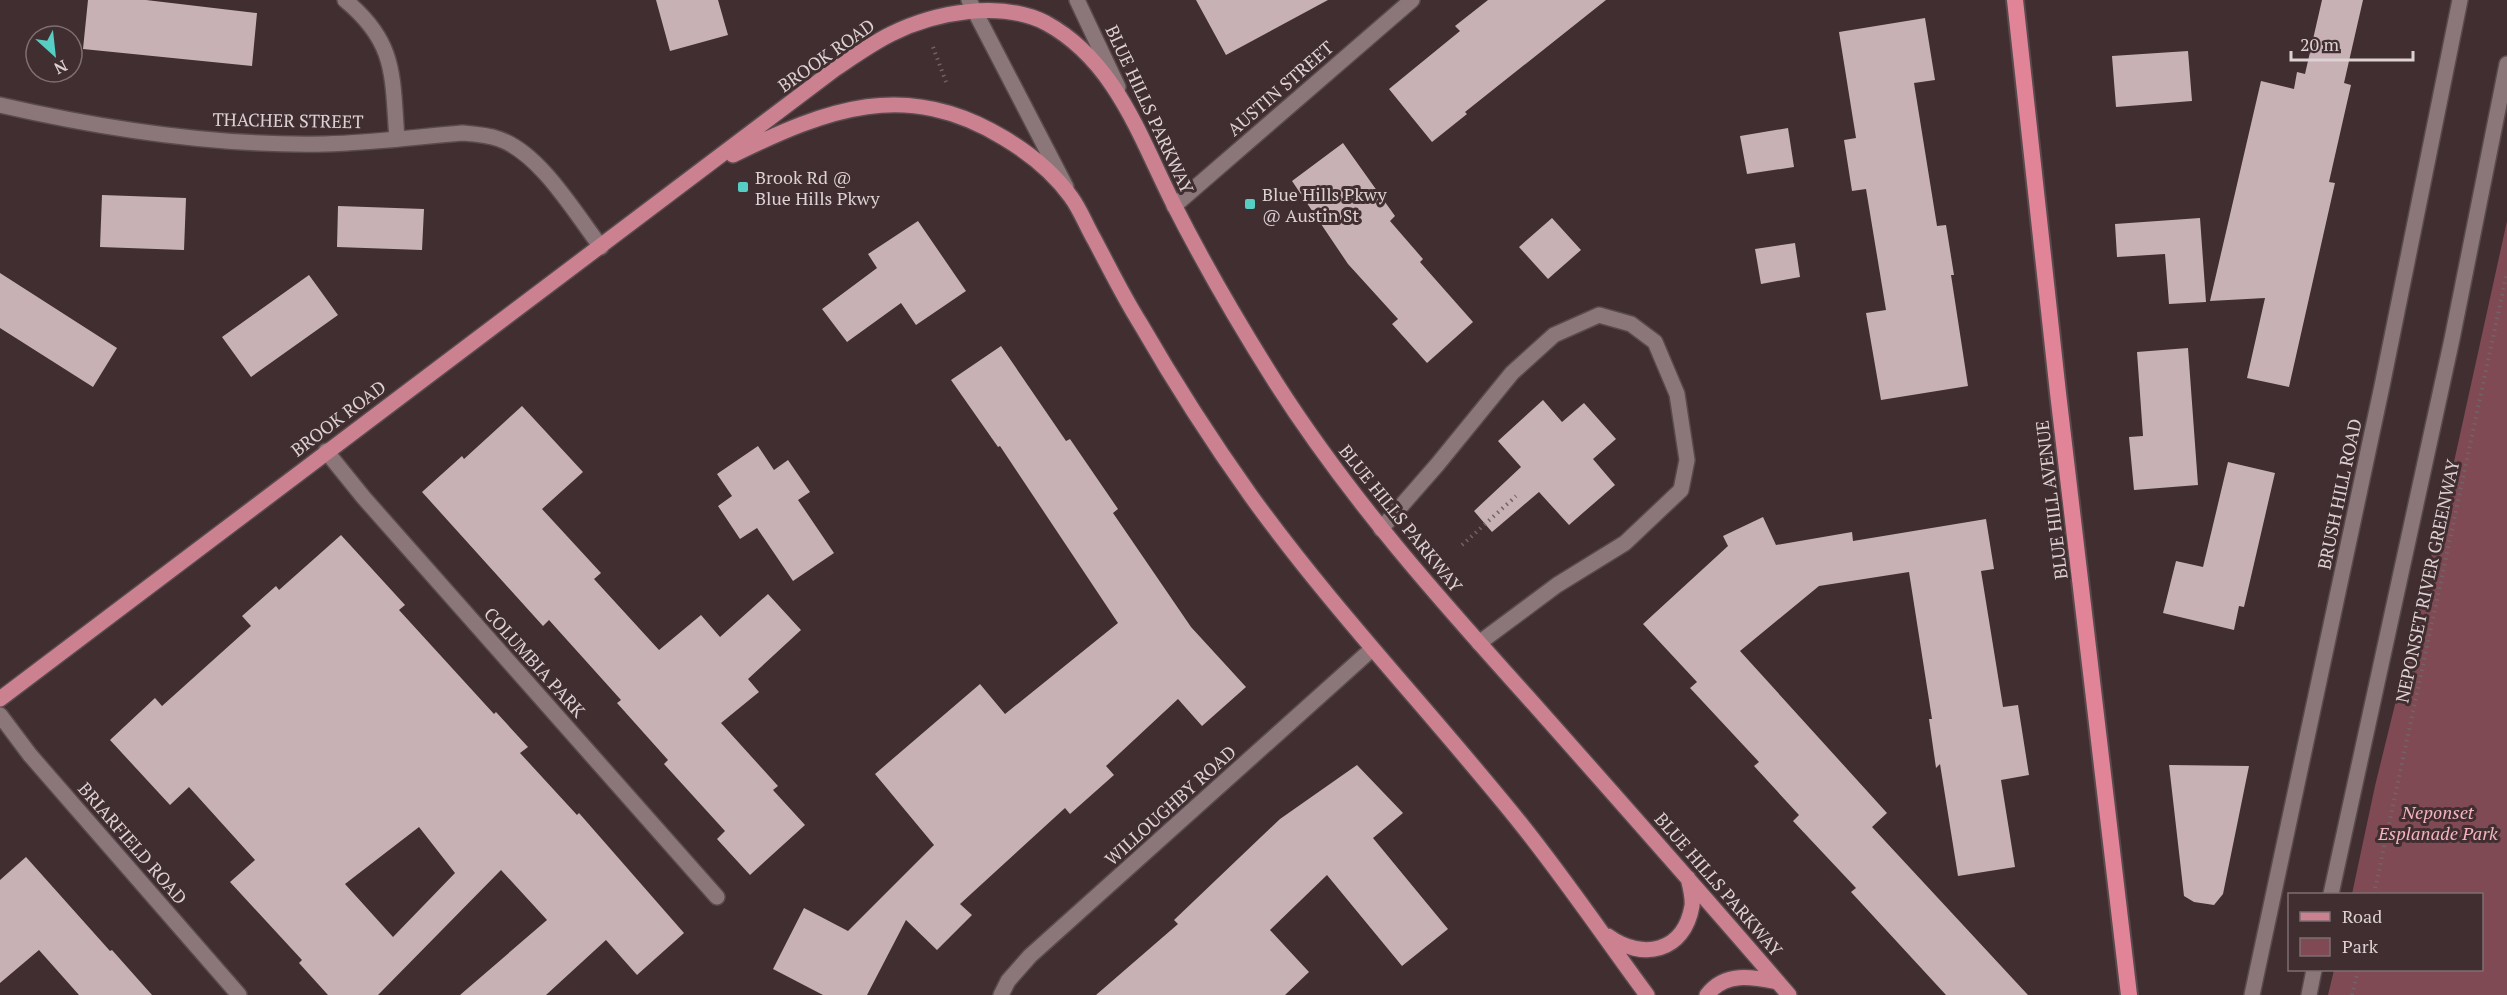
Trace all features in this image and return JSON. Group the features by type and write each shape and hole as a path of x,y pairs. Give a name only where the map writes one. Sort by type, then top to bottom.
{"highway":[{"name":"BLUE HILL AVENUE","path":"2015,0 2129,995"}],"main road":[{"name":"BROOK ROAD","path":"0,699 835,69 892,33 972,5 1024,13 1045,21 1084,51 1115,87 1129,111"},
{"name":"BROOK ROAD","path":"700,171 821,117 872,104 898,104 952,114 980,124 1030,156 1071,198"},
{"name":"BLUE HILLS PARKWAY","path":"1129,111 1174,206 1238,320 1316,444 1381,529 1789,995"},
{"path":"1071,198 1135,315 1207,431 1294,554 1521,824 1647,995"},
{"path":"1601,931 1622,946 1636,951 1652,951 1665,947 1684,928 1692,904 1688,878"},
{"path":"1707,995 1728,979 1751,976 1778,982"}],"street":[{"path":"345,0 370,22 388,54 397,139"},
{"name":"BLUE HILLS PARKWAY","path":"1077,0 1129,111"},
{"name":"AUSTIN STREET","path":"1174,206 1412,0"},
{"name":"BRUSH HILL ROAD","path":"2253,995 2382,386 2460,0"},
{"path":"972,5 1071,198"},
{"path":"2331,893 2452,339 2507,64"},
{"name":"THACHER STREET","path":"0,105 115,126 240,141 323,144 462,133 500,139 517,149 545,175 601,247"},
{"path":"1381,529 1512,373 1554,335 1599,315 1630,324 1654,342 1677,394 1687,460 1681,490 1625,543 1557,585 1479,643"},
{"name":"COLUMBIA PARK","path":"326,451 364,498 717,897"},
{"name":"WILLOUGHBY ROAD","path":"1000,995 1008,981 1030,956 1372,649"},
{"name":"BRIARFIELD ROAD","path":"0,715 30,755 238,995"},
{"path":"2309,995 2314,971"}],"path":[{"path":"932,46 949,89"},
{"name":"NEPONSET RIVER GREENWAY","path":"2374,893 2507,272"},
{"path":"1462,544 1516,496"},
{"path":"2352,995 2358,971"}],"green space":[{"name":"Neponset Esplanade Park","path":"2507,221 2507,995 2328,995 2334,971 2483,971 2483,893 2352,893 2375,786 2450,480"}],"building":[{"path":"88,0 146,0 257,13 252,66 84,49"},
{"path":"656,0 718,0 728,35 670,51"},
{"path":"1196,0 1328,0 1226,55"},
{"path":"1488,0 1606,0 1465,112 1467,114 1432,142 1389,89 1460,31 1455,26"},
{"path":"2322,0 2363,0 2344,83 2351,85 2329,182 2335,183 2289,387 2247,378 2265,298 2210,301 2261,81 2294,89 2297,72 2305,74"},
{"path":"1925,18 1935,80 1914,83 1937,226 1946,225 1954,275 1951,275 1968,386 1881,400 1866,313 1886,310 1866,189 1852,191 1844,140 1856,138 1839,32"},
{"path":"2188,51 2192,101 2116,107 2112,56"},
{"path":"1788,128 1794,167 1747,174 1740,136"},
{"path":"1343,143 1395,216 1390,221 1423,259 1420,262 1473,322 1427,363 1392,324 1398,319 1348,264 1292,181"},
{"path":"102,195 186,198 184,250 100,247"},
{"path":"338,206 424,209 422,250 337,247"},
{"path":"1552,218 1581,250 1548,279 1519,247"},
{"path":"2200,218 2206,302 2169,304 2165,254 2117,257 2115,224"},
{"path":"918,221 966,291 916,325 901,303 847,342 822,309 877,268 868,254"},
{"path":"1795,243 1800,277 1761,284 1755,249"},
{"path":"0,273 117,348 93,387 0,328"},
{"path":"309,275 338,315 251,377 222,337"},
{"path":"1001,346 1066,441 1070,439 1118,509 1113,513 1191,627 1246,687 1202,726 1178,699 1106,766 1114,775 1070,814 1065,808 960,904 972,915 937,950 906,920 867,995 823,995 773,969 804,908 848,931 934,845 875,774 980,684 1005,714 1118,623 1000,446 998,447 951,380"},
{"path":"2188,348 2198,485 2134,490 2129,437 2143,436 2137,352"},
{"path":"1543,400 1562,422 1584,403 1616,439 1593,459 1615,485 1569,525 1539,492 1492,532 1474,511 1521,467 1498,441"},
{"path":"522,406 583,472 542,509 601,573 594,579 659,650 701,615 720,637 768,594 801,630 748,679 759,692 721,723 778,786 773,790 805,825 750,875 717,839 725,831 664,764 668,760 617,703 621,700 549,620 543,626 422,492 462,456 464,459"},
{"path":"758,446 774,470 788,460 810,492 798,500 834,553 793,581 757,528 740,539 718,506 732,496 717,474"},
{"path":"2228,462 2275,473 2244,607 2239,606 2234,630 2163,613 2176,561 2203,567"},
{"path":"1763,517 1776,545 1852,532 1853,541 1986,519 1994,569 1981,571 2003,707 2018,705 2029,775 2001,780 2015,867 1958,876 1940,764 1936,768 1929,719 1932,719 1909,572 1819,586 1740,651 1887,813 1872,827 2028,995 1946,995 1851,892 1856,888 1793,821 1799,815 1754,766 1759,762 1690,688 1697,682 1643,624 1728,546 1723,536"},
{"path":"341,535 405,605 399,610 494,714 496,712 528,747 520,753 577,815 579,813 684,933 637,975 606,940 546,995 460,995 547,920 501,870 378,995 328,995 299,963 302,960 230,882 255,860 189,787 170,805 110,740 155,698 162,706 251,626 242,616 276,586 279,590","holes":["419,827 455,873 393,937 345,884"]},
{"path":"1357,765 1403,813 1373,838 1448,929 1402,966 1327,875 1270,930 1309,972 1285,995 1096,995 1178,924 1174,920 1280,819"},
{"path":"2169,765 2249,766 2223,894 2214,905 2194,902 2184,896"},
{"path":"26,857 152,995 79,995 39,950 0,983 0,880"}],"place":[{"name":"Brook Rd @ Blue Hills Pkwy","path":"743,187"},
{"name":"Blue Hills Pkwy @ Austin St","path":"1250,204"}]}
